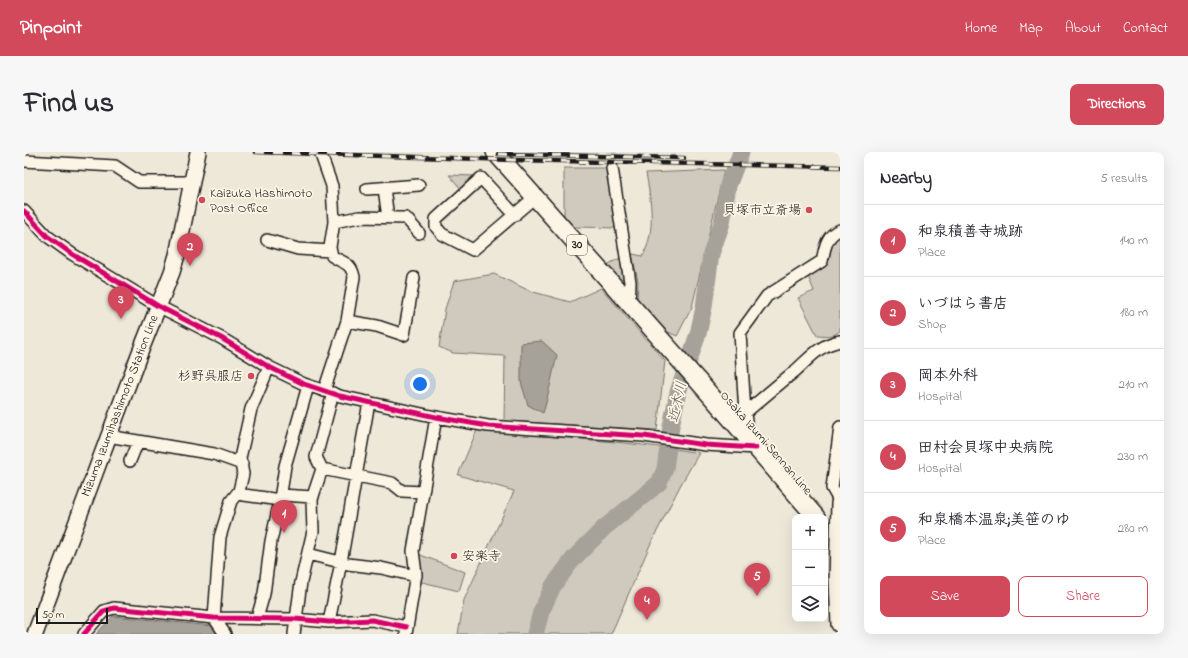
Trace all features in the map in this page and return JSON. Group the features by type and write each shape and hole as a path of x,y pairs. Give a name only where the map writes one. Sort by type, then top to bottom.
{"main road":[{"name":"Mizuma Izumihashimoto Station Line","path":"35,634 108,436 172,272 177,255 198,152"},
{"name":"30","path":"495,152 629,304"},
{"name":"Osaka Izumi Sennan Line","path":"629,304 813,514"},
{"path":"840,503 840,624"},
{"path":"828,530 839,542"}],"street":[{"path":"294,634 295,619 313,531 313,497 322,469 316,458 328,392 347,321 354,277 353,270 349,265 332,256 330,247 334,222 332,186 320,152"},
{"path":"24,162 115,166 139,182 192,182"},
{"path":"612,168 630,282 629,304"},
{"path":"515,214 481,178 436,219 436,227 442,234 473,250 535,197"},
{"path":"367,189 419,185"},
{"path":"384,188 388,218"},
{"path":"24,210 47,236 72,254 158,306 221,338 269,367 308,386 436,417 488,426 644,436 723,447 752,444 745,413 740,333 767,296 822,261 827,239 836,231 840,230"},
{"path":"334,222 359,217 406,218 419,234"},
{"path":"267,240 298,249 331,251"},
{"path":"347,321 377,326 404,335 414,278"},
{"path":"745,413 803,365 818,350 830,343 840,341"},
{"path":"225,634 214,618 220,537 232,501 239,491 243,474 240,458 251,409 269,367"},
{"path":"257,618 264,594 271,541 285,466 308,386"},
{"path":"329,622 369,402"},
{"path":"84,634 104,611 114,608 214,618 295,619 329,622 372,620 406,631 416,576 413,551 436,417"},
{"path":"840,427 832,488 840,503"},
{"path":"108,436 214,454 242,464"},
{"path":"130,461 138,441"},
{"path":"322,469 392,483 402,490 423,492"},
{"path":"237,494 280,497 313,497"},
{"path":"308,554 341,562 381,568 416,576"}],"shaded area":[{"path":"564,168 609,168 618,228 574,227 564,217"},
{"path":"724,170 692,307 677,336 668,332 637,302 638,281 632,254 643,256 650,236 651,226 651,205 646,173"},
{"path":"449,175 475,176 461,189"},
{"path":"840,234 840,331 832,336 817,335 798,298 814,291 808,276 829,259 831,241"},
{"path":"620,258 624,286 607,265"},
{"path":"494,274 530,291 570,302 601,288 665,361 657,430 504,421 505,356 453,353 439,347 445,309 454,281"},
{"path":"542,341 557,355 543,413 528,405 521,382 521,343"},
{"path":"477,430 616,442 699,453 680,486 650,545 611,634 458,634 464,600 514,491 458,475"},
{"path":"418,554 465,572 459,591 418,581"},
{"path":"113,616 212,626 218,634 96,634"}],"waterway":[{"name":"近木川","path":"535,634 541,612 553,586 573,559 604,528 659,483 665,469 671,426 678,392 698,334 704,307 711,254 722,223 728,186 741,152"}],"tunnel":[{"path":"611,152 612,168"}],"railway":[{"path":"255,152 514,160 840,167"},
{"path":"498,154 684,158"}],"cycle path":[{"path":"24,211 47,236 72,254 158,306 221,338 269,367 304,384 340,396 436,417 488,426 644,436 706,445 756,448"},
{"path":"84,634 104,611 114,608 214,618 295,619 329,622 372,620 406,627"}],"place":[{"name":"Kaizuka Hashimoto Post Office","path":"202,200"},
{"name":"貝塚市立斎場","path":"809,210"},
{"name":"いづはら書店","path":"190,266"},
{"name":"岡本外科","path":"121,319"},
{"name":"杉野呉服店","path":"251,376"},
{"name":"和泉積善寺城跡","path":"284,533"},
{"name":"安楽寺","path":"454,556"},
{"name":"和泉橋本温泉;美笹のゆ","path":"757,596"},
{"name":"田村会貝塚中央病院","path":"647,620"}]}
